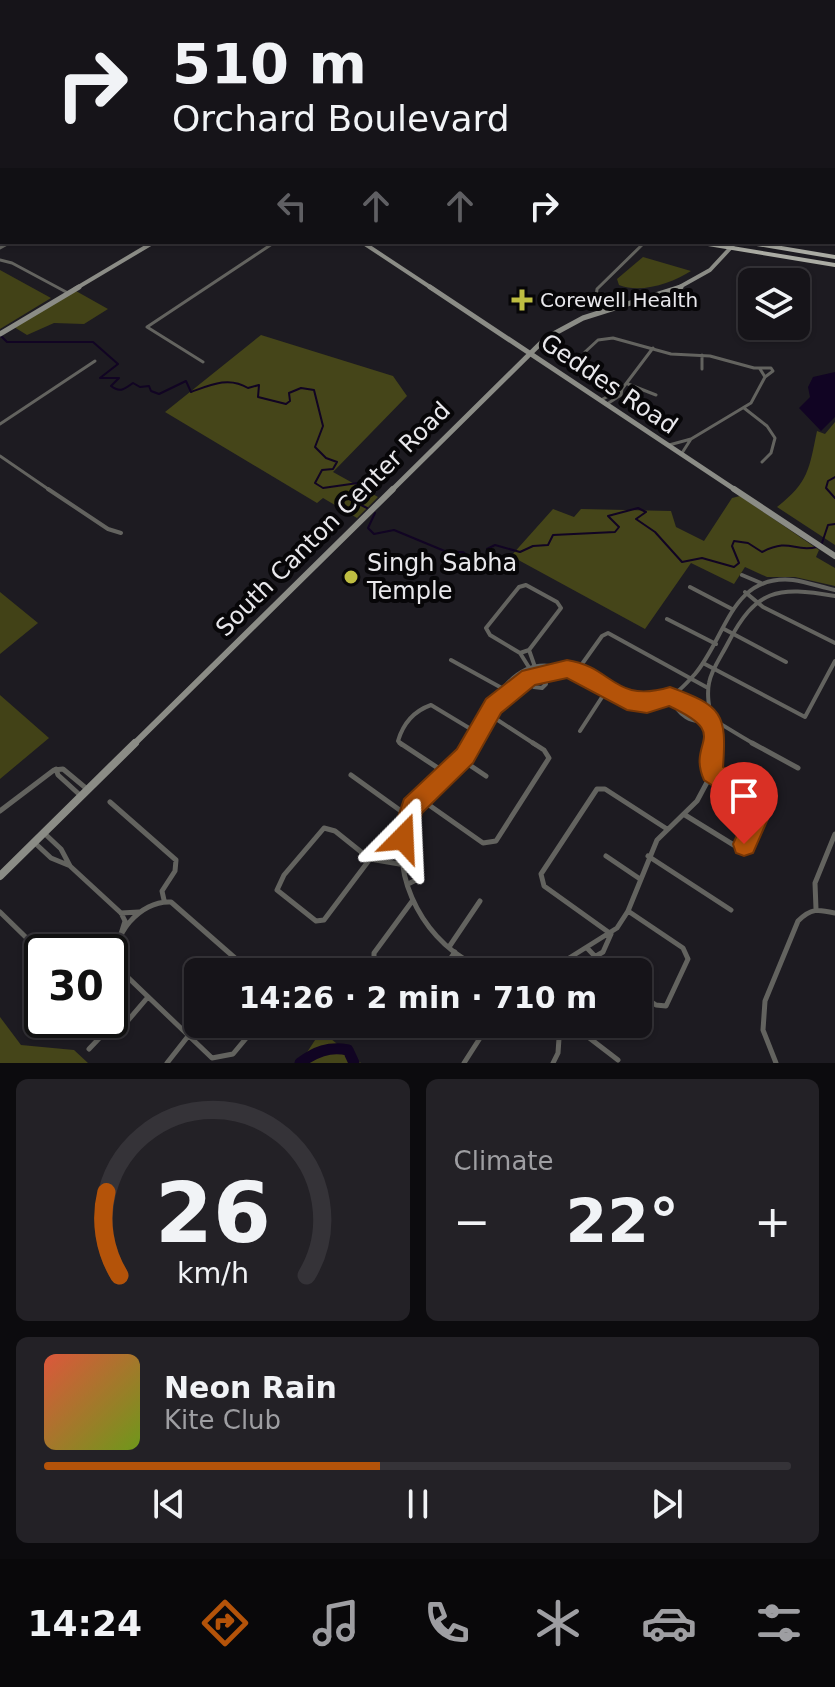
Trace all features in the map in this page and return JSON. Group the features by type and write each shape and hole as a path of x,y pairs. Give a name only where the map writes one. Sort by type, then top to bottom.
{"main road":[{"path":"0,334 151,244"},
{"name":"Geddes Road","path":"365,244 835,556"},
{"path":"708,244 835,265"},
{"name":"South Canton Center Road","path":"0,876 530,353 563,325 603,308 691,282 715,266 734,244"},
{"path":"757,244 832,256 832,261 824,263"}],"street":[{"path":"203,362 147,327 272,244"},
{"path":"603,308 596,298 597,289 643,244"},
{"path":"0,260 68,293"},
{"path":"585,352 603,338 623,339 675,355 702,355 765,372 757,398 744,408 691,439 669,445"},
{"path":"604,402 628,384 653,348"},
{"path":"702,355 702,369"},
{"path":"0,424 95,361"},
{"path":"628,384 656,395"},
{"path":"744,408 776,436 776,446 762,462"},
{"path":"682,453 691,439"},
{"path":"0,456 108,529 121,533"},
{"path":"742,575 761,583"},
{"path":"463,958 434,934 414,899 404,864 403,838 408,816 419,798 462,760 479,734 501,688 512,677 533,668 552,665 577,671 606,691 636,703 655,703 670,697 703,663 716,644 732,609 745,592 761,583 790,580 826,589 833,596"},
{"path":"520,653 529,650 561,608 557,602 522,586 486,628 490,635 520,653 546,684 542,688 534,687 529,678"},
{"path":"690,587 732,609"},
{"path":"569,958 611,934 628,911 648,856 667,829 697,801 712,773 715,746 708,688 713,669 743,614 758,602 791,591 833,596"},
{"path":"745,592 835,643"},
{"path":"667,619 716,644"},
{"path":"724,629 786,662"},
{"path":"577,671 602,636 608,633 708,688"},
{"path":"529,650 533,668"},
{"path":"451,660 509,692"},
{"path":"703,663 805,717 835,661"},
{"path":"494,706 529,678 567,669"},
{"path":"580,731 606,691"},
{"path":"670,697 686,719 698,724 711,720"},
{"path":"670,697 697,708 711,720 798,768"},
{"path":"447,774 402,745 398,741 400,733 421,708 431,705 479,734"},
{"path":"419,798 483,843 496,841 549,758 544,750 489,715"},
{"path":"462,760 486,776"},
{"path":"0,811 56,769 58,775 84,792"},
{"path":"685,815 737,847 743,846 747,840 763,805 712,773"},
{"path":"351,775 408,816"},
{"path":"611,934 544,886 541,874 597,789 605,789 667,829"},
{"path":"110,802 176,860 175,871 162,891 164,900"},
{"path":"370,859 324,920 316,921 309,917 277,890 284,875 324,828 335,831 370,859 417,867 421,873 415,882 408,884"},
{"path":"44,833 61,849 70,866 121,913 125,924 120,934"},
{"path":"816,909 815,883 835,834"},
{"path":"34,842 51,858 70,866"},
{"path":"606,856 640,879"},
{"path":"648,856 731,910"},
{"path":"374,958 374,953 414,899"},
{"path":"122,934 153,902 164,900 171,902 235,958"},
{"path":"448,958 480,901"},
{"path":"121,913 133,915 145,909"},
{"path":"776,1063 763,1030 765,1001 798,921 807,912 816,909 835,913"},
{"path":"628,911 683,948 688,959 666,1006 652,1002"},
{"path":"0,912 24,935"},
{"path":"596,958 608,947 611,934"},
{"path":"588,949 594,958"},
{"path":"128,978 184,1030"},
{"path":"89,1049 108,1029 125,1024 148,997"},
{"path":"167,1063 187,1038"},
{"path":"192,1038 212,1058 221,1061 236,1054 248,1038"},
{"path":"464,1063 480,1038"},
{"path":"553,1063 558,1053 559,1038"},
{"path":"589,1038 618,1060"}],"shaded area":[{"path":"643,257 691,271 656,286 637,288 619,285 617,279"},
{"path":"0,270 51,298 0,329"},
{"path":"76,291 108,309 84,324 54,323 27,335 14,327"},
{"path":"261,335 393,376 407,396 333,472 378,497 357,518 323,498 317,503 165,412"},
{"path":"835,372 835,417 821,431 799,408 810,397 808,387 813,377"},
{"path":"835,422 835,545 777,507 802,482 817,431 825,434"},
{"path":"740,496 819,550 816,557 835,568 835,586 795,577 767,577 745,567 734,584 691,563 645,629 511,556 553,509 574,517 581,509 671,511 676,527 704,541 732,498"},
{"path":"0,592 38,623 0,654"},
{"path":"0,695 49,738 0,779"},
{"path":"0,1017 21,1045 74,1050 88,1063 0,1063"},
{"path":"316,1038 330,1038 361,1063 300,1063"}],"waterway":[{"path":"1,336 7,342 93,342 118,364 100,378 119,378 111,386 120,390 133,383 140,387 149,386 151,391 159,394 186,381 191,392 220,383 241,384 248,388 259,385 258,397 286,404 290,401 289,393 301,388 314,390 323,426 315,447 326,458 337,462 333,469 322,470 315,483 323,488 358,483 359,487 347,498 367,508"},
{"path":"835,477 828,481 826,488 835,498"},
{"path":"375,513 368,528 374,534 394,530 447,552 463,552 476,562 488,558 487,549 495,545 520,552 533,546 548,545 553,535 615,532 619,527 608,516 638,508 646,512 636,519 655,532 682,562 702,558 734,567 739,563 732,546 734,541 748,543 762,552 786,545 817,547"},
{"path":"822,543 828,525 835,524"},
{"path":"300,1063 328,1049 348,1050 354,1063"}],"place":[{"name":"Corewell Health","path":"522,300"},
{"name":"Singh Sabha Temple","path":"351,577"}],"route":[{"path":"403,838 412,807 465,756 494,706 529,678 567,669 589,677 612,695 627,701 660,702 670,697 704,712 711,720 715,733 712,773 763,805 744,844"}]}
